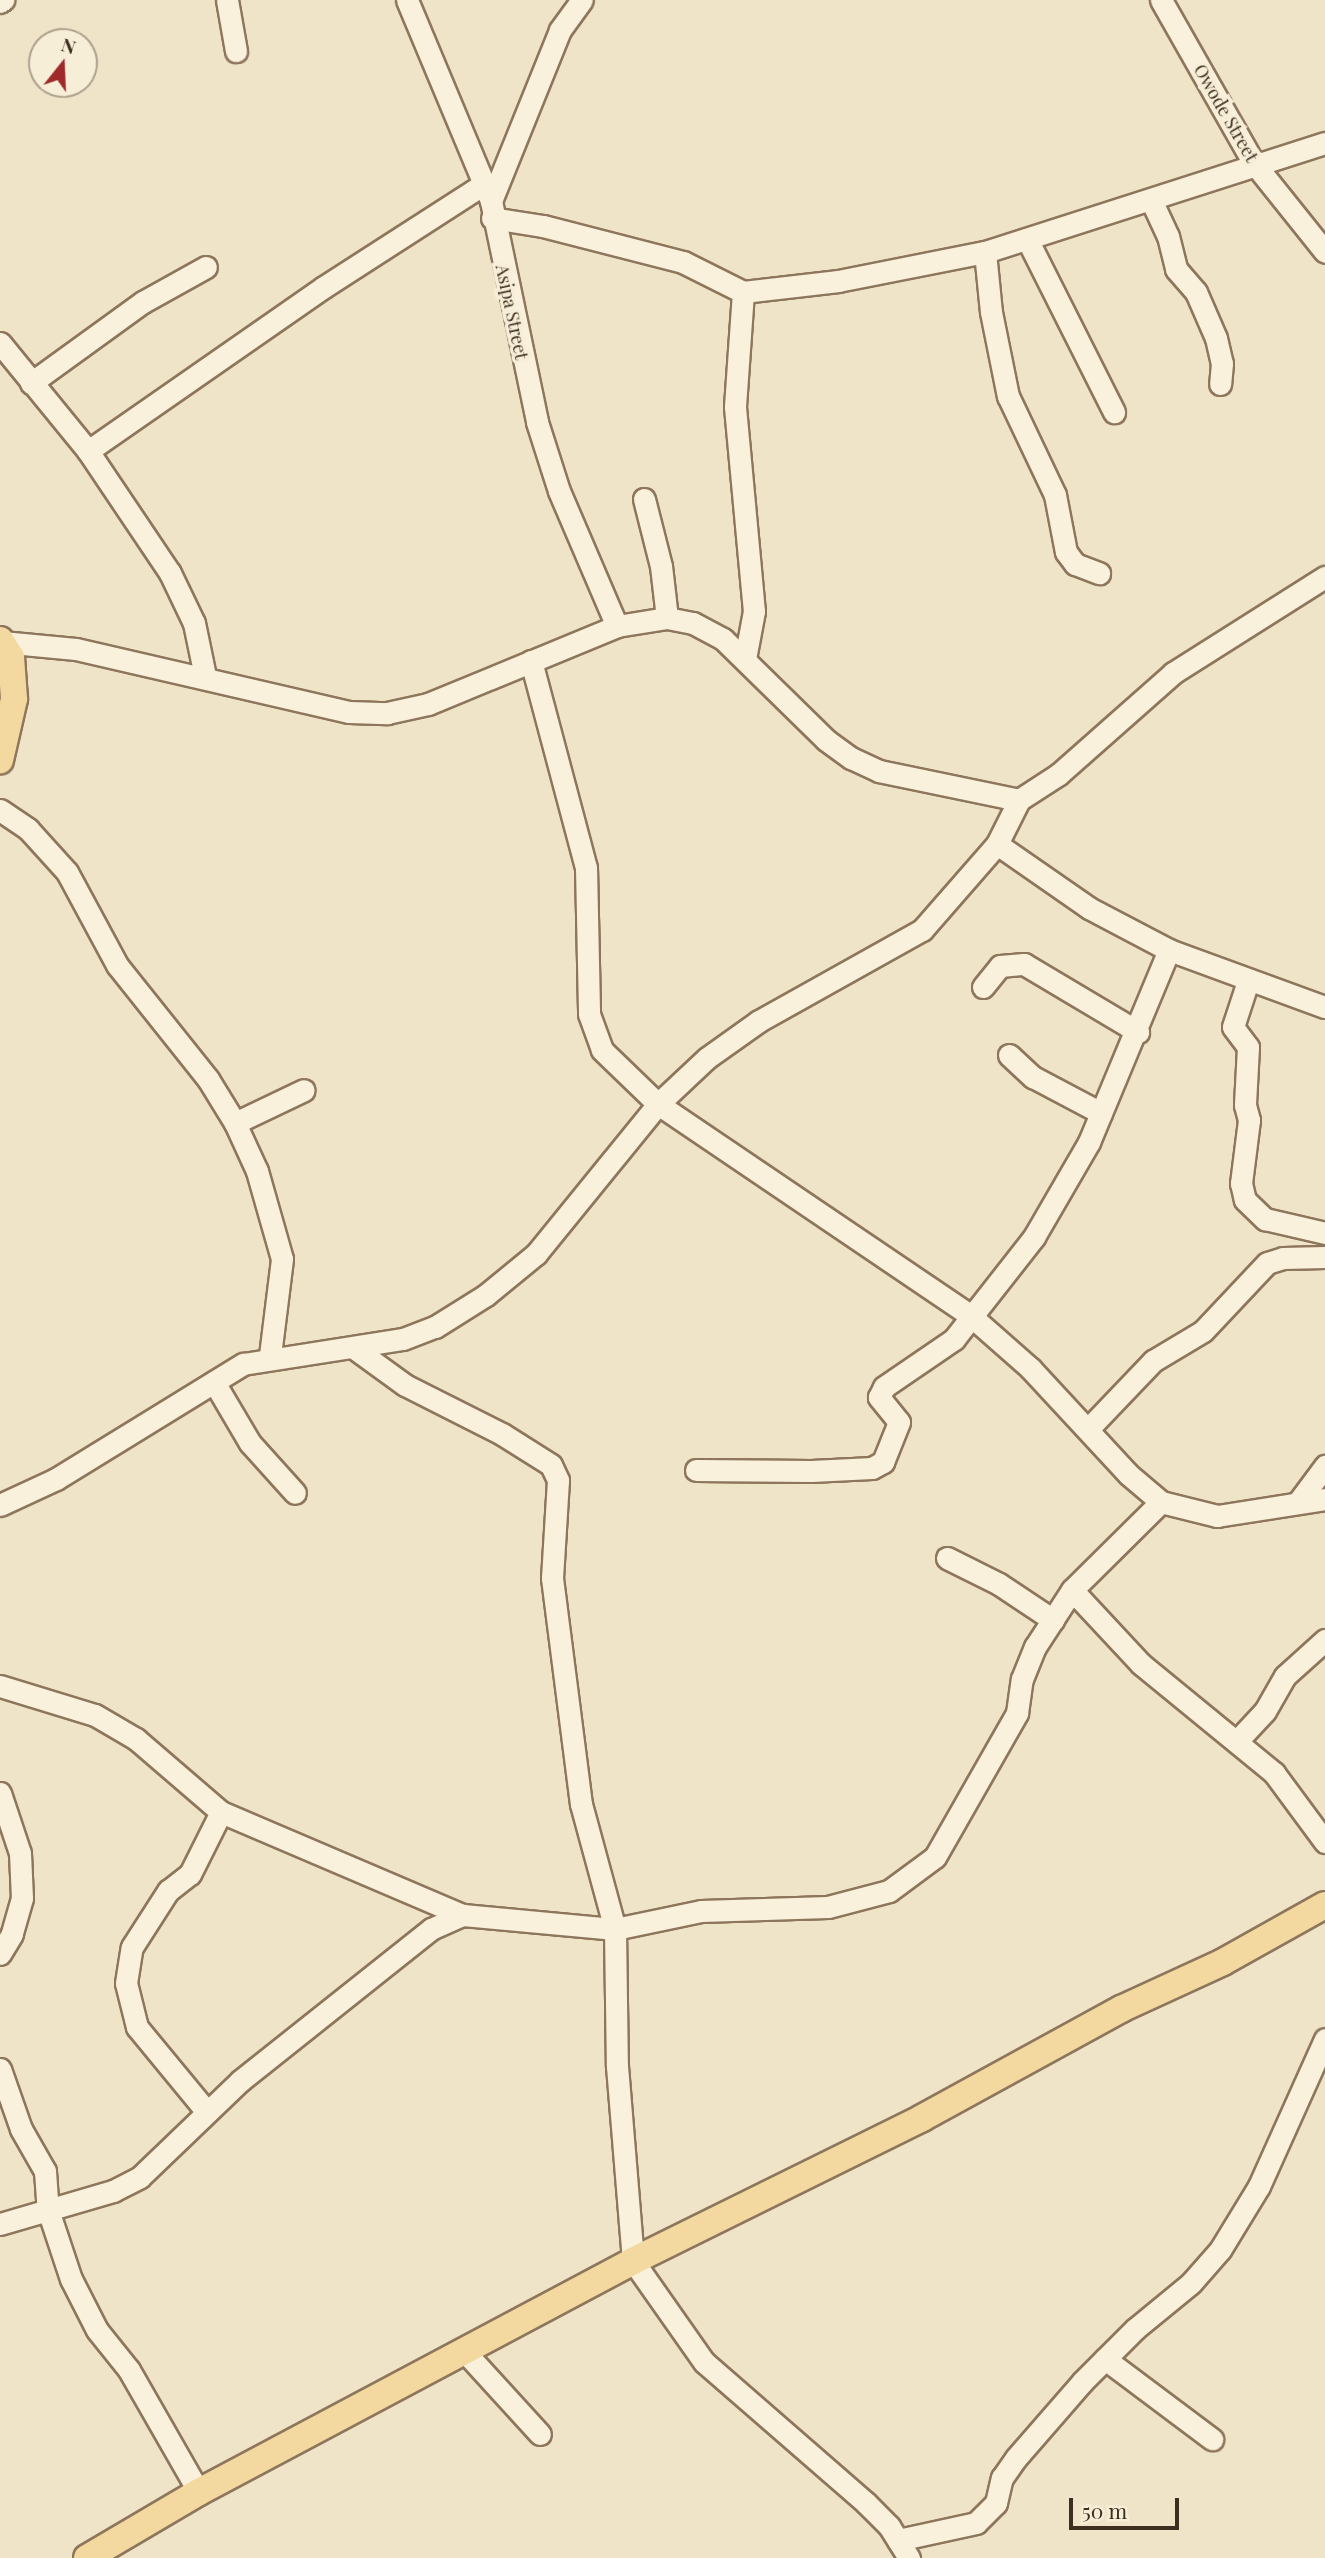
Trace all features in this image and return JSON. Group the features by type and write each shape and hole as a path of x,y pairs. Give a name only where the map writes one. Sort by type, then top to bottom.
{"main road":[{"path":"0,760 14,699 11,657 1,641"},
{"path":"87,2558 199,2492 633,2261 922,2118 1121,2009 1223,1962 1325,1905"}],"street":[{"path":"227,0 236,51"},
{"name":"Asipa Street","path":"407,0 488,202 537,422 559,491 617,626"},
{"path":"88,451 190,377 488,202 560,30 582,0"},
{"name":"Owode Street","path":"1161,0 1253,162 1325,252"},
{"path":"488,202 543,226 683,262 743,292 838,281 985,252 1152,202 1253,162 1325,143"},
{"path":"1152,202 1168,236 1176,269 1196,292 1216,338 1222,363 1220,384"},
{"path":"1027,239 1114,412"},
{"path":"985,252 991,312 1008,396 1055,495 1066,552 1075,564 1099,573"},
{"path":"31,383 143,302 206,267"},
{"path":"743,292 735,407 754,611 745,659"},
{"path":"0,343 88,451 170,573 194,623 205,676"},
{"path":"644,499 661,566 667,618"},
{"path":"0,1505 56,1479 243,1363 270,1356 354,1348 403,1339 435,1327 486,1295 536,1254 657,1104 707,1058 759,1021 922,930 997,844 1019,800 1068,767 1173,673 1325,577"},
{"path":"1,641 76,649 205,676 349,712 387,713 428,704 617,626 667,618 693,623 723,639 825,740 851,758 879,771 1019,800"},
{"path":"531,661 586,867 589,1014 601,1050 657,1104 971,1316 1030,1368 1128,1474 1161,1502 1217,1516 1257,1513 1299,1501 1325,1499"},
{"path":"0,810 28,829 67,872 117,965 208,1079 235,1123 257,1171 282,1259 270,1356"},
{"path":"997,844 1089,908 1169,950 1325,1007"},
{"path":"696,1470 811,1471 878,1465 899,1422 879,1398 884,1387 954,1339 1034,1237 1101,1113 1138,1032 1169,950"},
{"path":"983,987 1000,966 1024,964 1138,1032"},
{"path":"1248,981 1233,1027 1248,1047 1245,1105 1249,1120 1241,1183 1245,1200 1265,1219 1325,1233"},
{"path":"1009,1055 1033,1077 1101,1113"},
{"path":"235,1123 304,1090"},
{"path":"1088,1428 1153,1361 1203,1331 1267,1263 1283,1258 1325,1257"},
{"path":"354,1348 405,1385 542,1457 558,1480 552,1578 581,1804 615,1929 617,2066 633,2261 704,2362 866,2503 903,2549 975,2523 996,2503 1002,2478 1016,2458 1105,2359 1191,2283 1220,2250 1259,2186 1325,2039"},
{"path":"214,1382 250,1443 295,1493"},
{"path":"1299,1501 1325,1466"},
{"path":"0,1686 95,1716 136,1739 221,1812 463,1915 615,1929 701,1911 828,1907 864,1900 908,1878 935,1857 953,1832 970,1792 1017,1713 1023,1679 1053,1620 1072,1590 1161,1502"},
{"path":"947,1558 999,1584 1053,1620"},
{"path":"1072,1590 1141,1664 1275,1773 1325,1842"},
{"path":"1237,1741 1265,1711 1285,1675 1325,1640"},
{"path":"0,1793 20,1853 22,1898 12,1934 0,1954"},
{"path":"207,2112 137,2027 126,1983 132,1947 167,1891 190,1874 221,1812"},
{"path":"0,2224 113,2191 140,2177 185,2138 207,2112 431,1929 463,1915"},
{"path":"0,2069 21,2129 45,2171 48,2210 71,2279 97,2330 129,2370 199,2492"},
{"path":"465,2352 540,2434"},
{"path":"1105,2359 1212,2439"}]}
